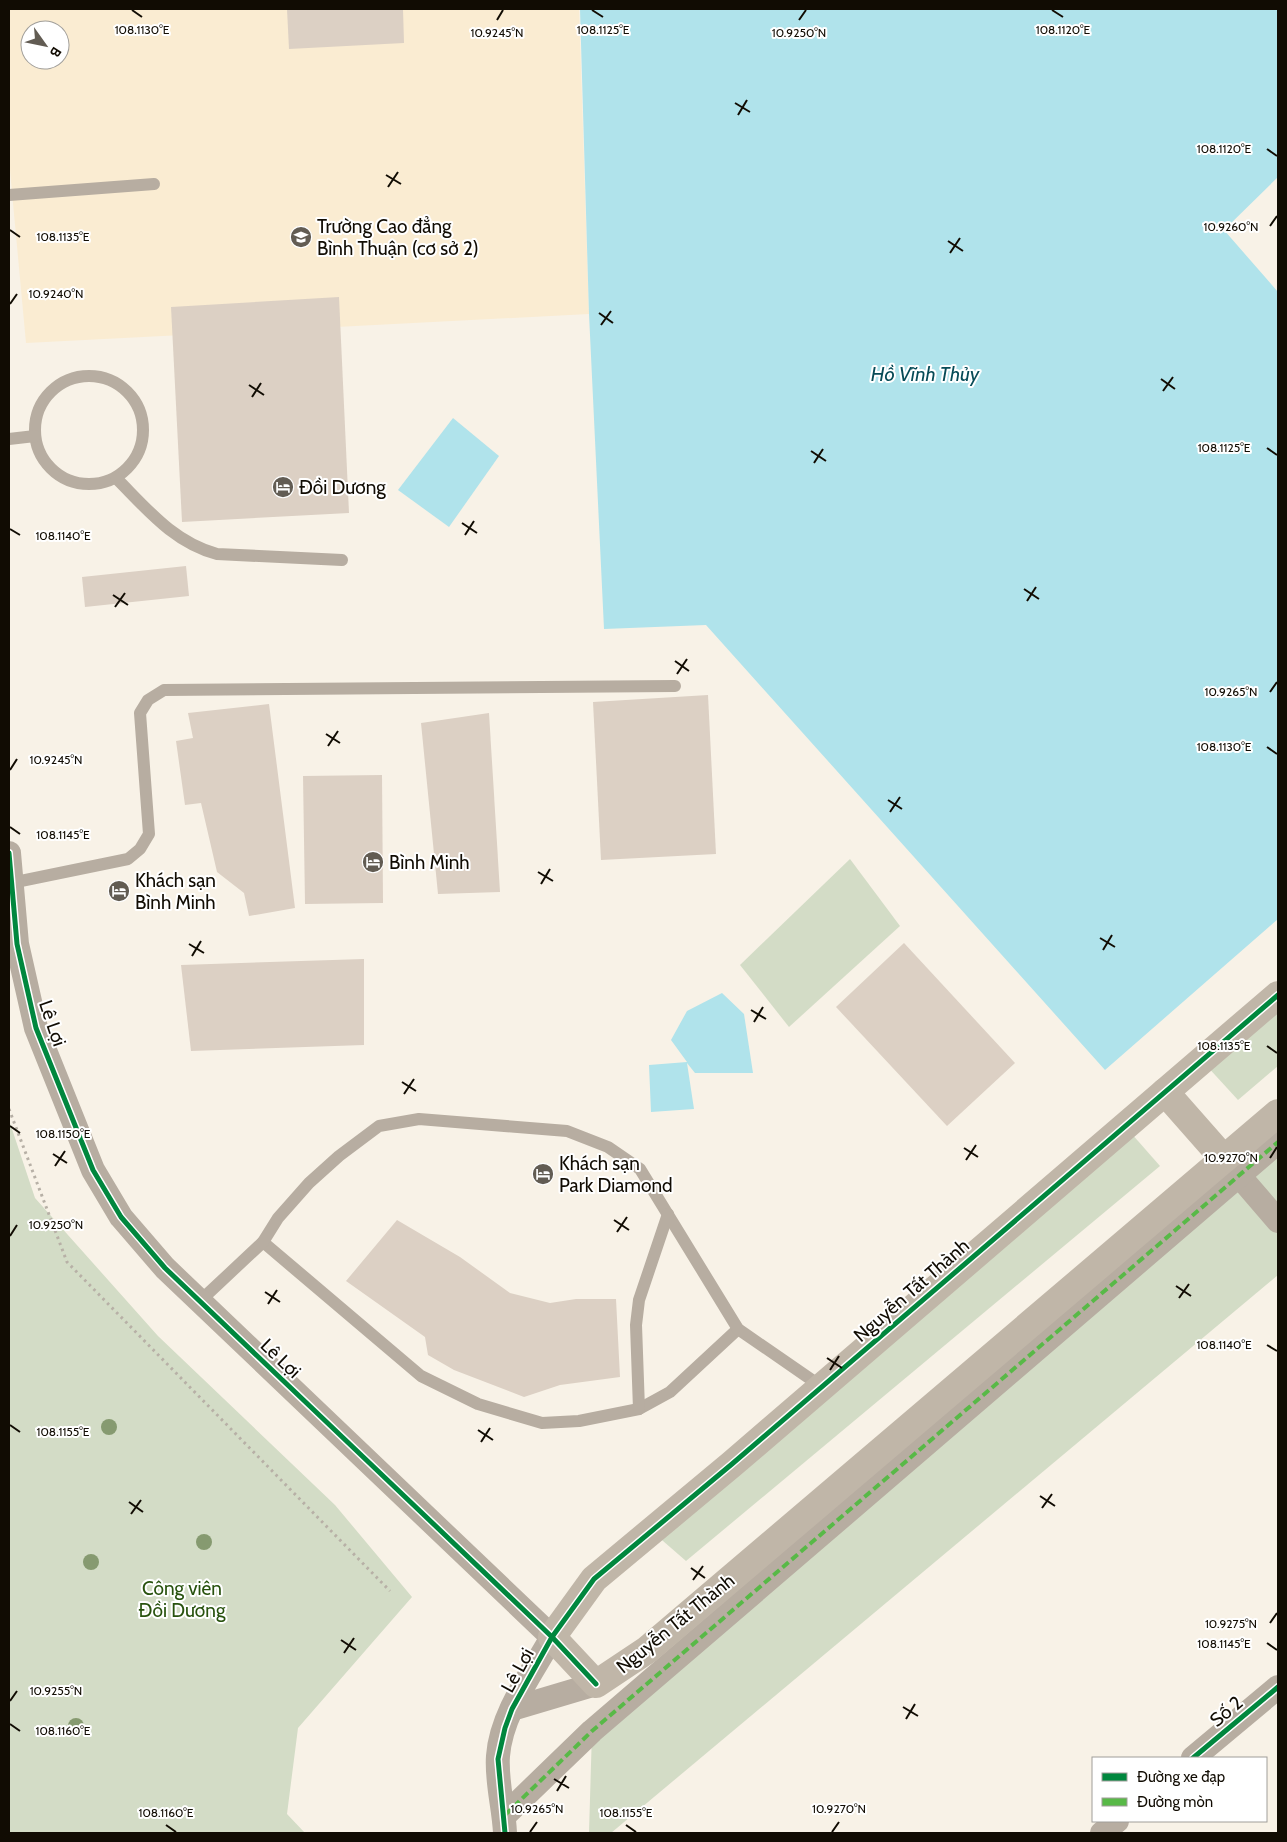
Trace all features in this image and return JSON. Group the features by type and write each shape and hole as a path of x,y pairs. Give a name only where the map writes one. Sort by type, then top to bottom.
{"street":[{"name":"Lê Lợi","path":"9,853 17,944 36,1028 93,1170 121,1217 140,1240 200,1301 552,1637 512,1709 499,1745 498,1759 505,1824"},
{"name":"Nguyễn Tất Thành","path":"552,1637 594,1579 822,1387 1278,995"},
{"path":"1165,1092 1278,1222"},
{"name":"Nguyễn Tất Thành","path":"596,1684 647,1650 1232,1168 1278,1113"},
{"path":"505,1824 592,1731 1232,1168 1278,1142"},
{"path":"552,1637 596,1684"},
{"name":"Lê Lợi","path":"512,1709 596,1684"},
{"name":"Số 2","path":"1193,1757 1278,1687"},
{"path":"1102,1833 1116,1822"}],"lane":[{"path":"9,195 154,184"},
{"path":"91,375 110,380 127,391 139,407 143,427 141,447 131,465 116,478 97,485 77,484 58,476 44,462 36,444 35,436 34,424 41,405 54,389 71,378 91,375"},
{"path":"9,439 35,436"},
{"path":"116,478 168,529 198,548 217,554 342,560"},
{"path":"11,883 128,859 140,849 149,834 140,713 148,700 164,690 675,686"},
{"path":"200,1301 263,1242 278,1218 309,1184 339,1156 379,1126 419,1119 567,1131 608,1147 640,1169 738,1329 822,1387"},
{"path":"639,1409 636,1325 639,1300 668,1214"},
{"path":"263,1242 421,1376 478,1404 542,1423 579,1421 639,1409 670,1392 738,1329"}],"path":[{"path":"9,1109 67,1262 390,1590"}],"shaded area":[{"name":"Trường Cao đẳng Bình Thuận (cơ sở 2)","path":"9,9 579,9 589,314 26,343 9,160"}],"green space":[{"path":"850,859 900,926 789,1027 740,965"},
{"path":"1278,1004 1278,1066 1238,1100 1205,1064"},
{"name":"Công viên Đồi Dương","path":"9,1120 35,1198 158,1336 335,1505 412,1597 298,1728 287,1814 305,1833 9,1833"},
{"path":"1131,1133 1160,1166 686,1561 655,1534"},
{"path":"1278,1142 1278,1275 611,1833 589,1833 592,1731"}],"water":[{"name":"Hồ Vĩnh Thủy","path":"580,9 1278,9 1278,177 1224,230 1278,292 1278,919 1105,1070 706,625 604,629 589,314"},
{"path":"453,418 499,456 449,527 398,490"},
{"path":"722,993 744,1014 753,1073 695,1073 687,1063 694,1109 651,1112 649,1065 687,1062 671,1040 687,1011"}],"building":[{"path":"287,9 403,9 404,43 289,49"},
{"path":"339,297 349,513 182,522 171,307"},
{"path":"186,566 189,596 85,607 82,577"},
{"path":"708,695 716,854 601,860 593,702"},
{"path":"269,704 295,908 249,916 244,893 217,872 201,803 185,805 176,741 193,738 188,713"},
{"path":"489,713 500,892 438,894 421,723"},
{"path":"382,775 383,903 305,904 303,776"},
{"path":"904,943 1015,1063 947,1126 836,1007"},
{"path":"364,959 364,1045 191,1051 181,965"},
{"path":"397,1220 460,1257 510,1293 550,1303 576,1299 616,1299 620,1377 560,1385 524,1397 454,1370 428,1355 425,1337 346,1281"}],"marked path":[{"path":"505,1815 592,1731 1278,1142"}],"cycle path":[{"path":"9,853 17,944 36,1028 93,1170 121,1217 165,1268 552,1637 596,1684"},
{"path":"505,1833 498,1759 505,1728 512,1709 552,1637 594,1579 732,1464 1278,995"},
{"path":"1194,1757 1278,1687"}],"place":[{"name":"Trường Cao đẳng Bình Thuận (cơ sở 2)","path":"301,237"},
{"name":"Đồi Dương","path":"283,487"},
{"name":"Bình Minh","path":"373,862"},
{"name":"Khách sạn Bình Minh","path":"119,891"},
{"name":"Khách sạn Park Diamond","path":"543,1174"}]}
